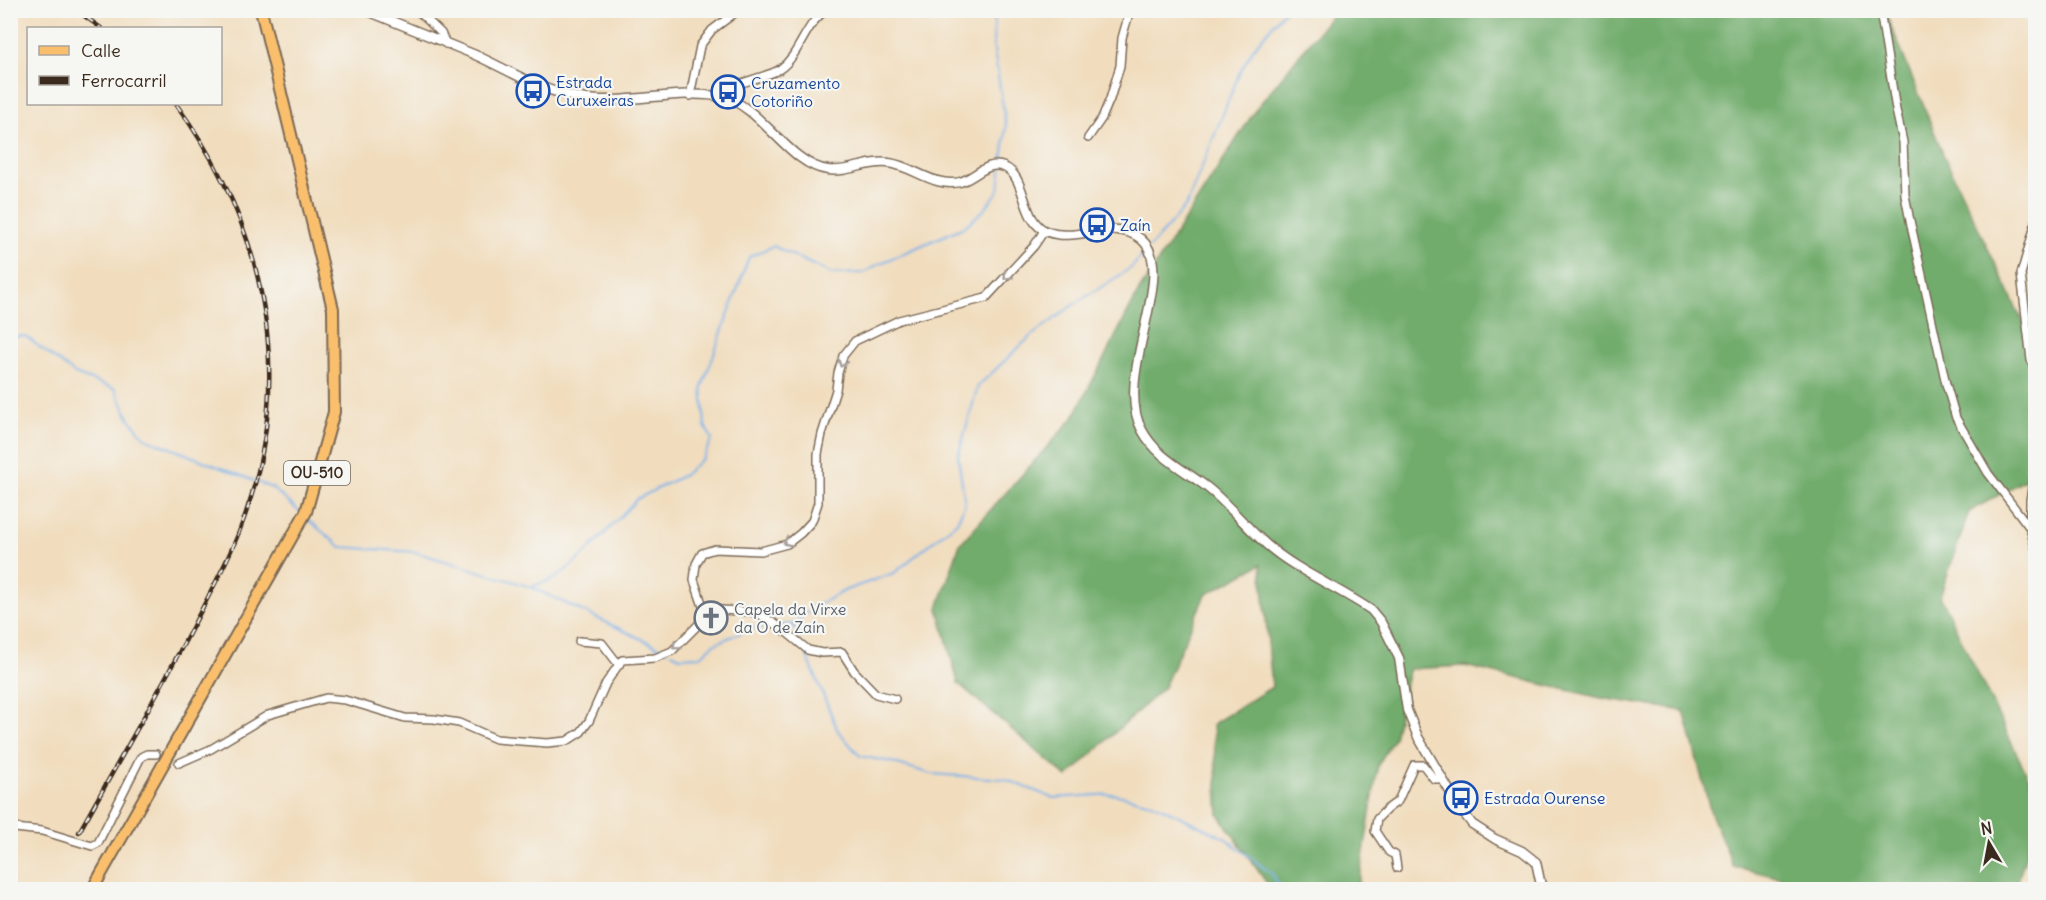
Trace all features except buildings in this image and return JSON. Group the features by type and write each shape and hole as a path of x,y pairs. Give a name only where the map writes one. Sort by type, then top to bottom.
{"main road":[{"name":"OU-510","path":"92,890 306,512 334,412 333,309 261,10"}],"street":[{"path":"365,10 473,55 534,85 581,99 723,97 746,110 807,163 824,170 841,171 876,162 888,162 936,181 959,182 989,166 1002,166 1013,175 1029,213 1044,231 1055,234 1081,235 1114,230 1127,231 1143,240 1150,253 1154,277 1148,314 1136,360 1133,387 1134,408 1141,428 1161,456 1212,491 1266,545 1371,610 1381,622 1399,658 1407,710 1418,737 1459,807 1472,824 1495,838 1522,850 1536,862 1542,890"},
{"path":"417,10 441,33 446,45"},
{"path":"690,96 700,46 712,30 739,10"},
{"path":"723,97 727,88 780,69 795,52 819,15 827,10"},
{"path":"1088,138 1102,118 1110,99 1120,66 1122,38 1130,10"},
{"path":"1880,10 1903,142 1905,195 1956,418 1998,488 2030,528"},
{"path":"2036,222 2020,274 2031,360 2036,369"},
{"path":"179,763 211,749 268,715 326,698 345,700 405,718 459,723 496,739 547,743 567,741 582,732 606,683 622,660 655,658 672,651 701,622 704,609 694,580 696,564 702,553 715,549 761,551 786,544 812,521 818,503 818,454 822,434 836,390 843,356 855,341 899,320 986,298 1034,246 1044,231"},
{"path":"2036,464 2030,500 2030,528 2036,550"},
{"path":"704,609 756,612 780,627 808,650 842,652 854,671 876,694 895,699"},
{"path":"579,641 602,643 619,665"},
{"path":"2036,697 2036,722"},
{"path":"10,831 15,828 42,831 92,846 98,843 141,757 156,754"},
{"path":"1397,868 1395,855 1389,852 1375,831 1377,819 1398,801 1414,765 1423,765 1434,779 1442,779"}],"green space":[{"path":"1335,11 1885,11 1944,156 2024,324 2035,336 2035,474 1969,512 1940,596 2035,791 2035,826 2015,889 1825,889 1733,866 1711,813 1684,711 1601,698 1465,666 1409,669 1394,738 1378,765 1358,889 1271,889 1219,815 1213,724 1272,687 1261,564 1205,595 1164,687 1067,777 958,683 938,608 960,544 1073,418 1139,291 1256,109"}],"waterway":[{"path":"307,519 341,547 415,552 531,587 556,578 583,556 637,499 684,475 703,458 712,439 705,426 702,387 749,257 773,246 832,274 863,273 964,227 984,210 999,190 1006,126 993,44 995,10"},
{"path":"1150,247 1186,206 1239,74 1253,49 1285,10"},
{"path":"781,625 793,624 817,605 846,590 894,573 957,522 965,504 958,456 978,386 1030,337 1073,305 1131,268 1146,252"},
{"path":"10,337 25,336 75,374 115,389 129,418 145,438 272,488 301,513"},
{"path":"531,587 667,651"},
{"path":"793,624 800,639"},
{"path":"672,653 680,657 701,656 714,644 752,628 775,626"},
{"path":"806,653 838,731 860,756 891,762 931,774 1005,779 1053,798 1113,794 1152,803 1225,838 1272,874 1282,890"}],"railway":[{"path":"76,10 100,27"},
{"path":"79,832 165,678 229,556 257,476 267,421 269,365 264,310 252,256 233,204 208,153 177,105"}],"place":[{"name":"Estrada Curuxeiras","path":"533,91"},
{"name":"Cruzamento Cotoriño","path":"728,92"},
{"name":"Zaín","path":"1097,225"},
{"name":"Capela da Virxe da O de Zaín","path":"711,618"},
{"name":"Estrada Ourense","path":"1461,798"}]}
